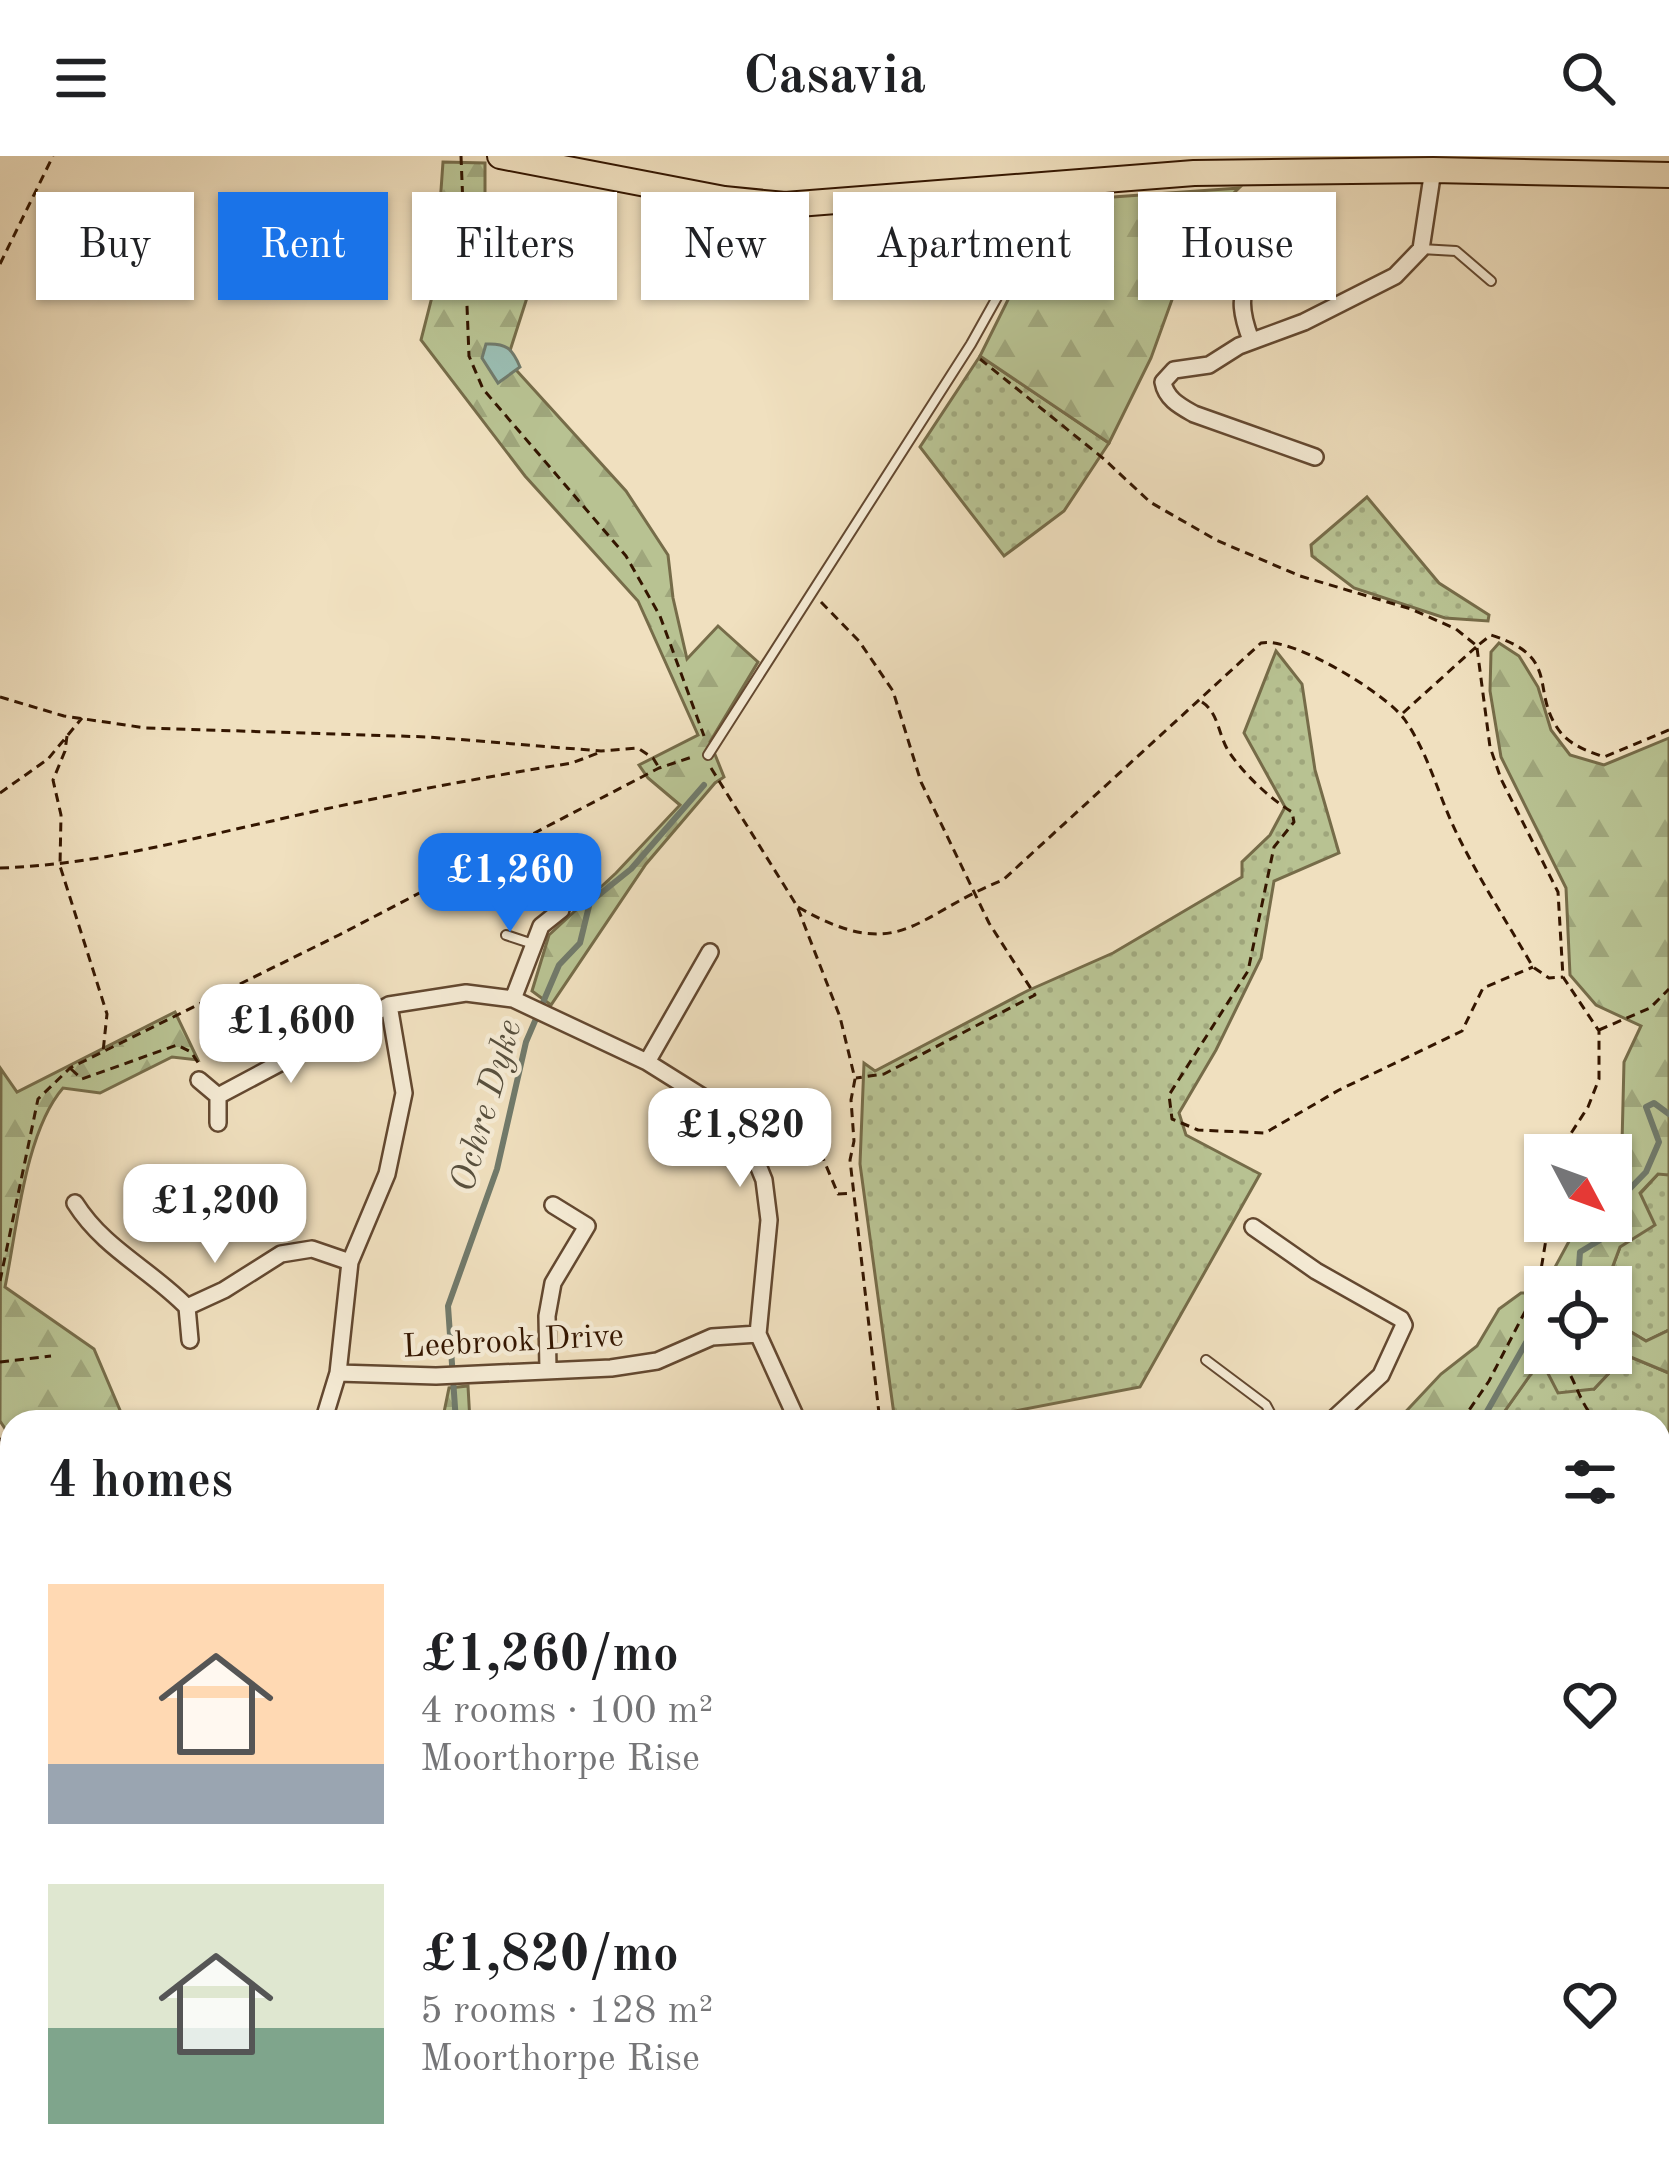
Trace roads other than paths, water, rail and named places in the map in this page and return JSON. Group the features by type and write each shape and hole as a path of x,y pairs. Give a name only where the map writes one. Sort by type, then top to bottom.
{"main road":[{"path":"500,156 688,192"},
{"path":"809,203 1194,173 1433,170 1669,175"}],"street":[{"path":"1316,457 1194,414 1177,404 1163,382 1174,370 1209,364 1251,340 1304,322 1395,276 1421,249 1433,170"},
{"path":"1242,300 1240,312 1251,340"},
{"path":"517,1001 541,926 561,910"},
{"path":"647,1063 710,952"},
{"path":"218,1096 389,1005 466,993 517,1001 647,1063 722,1109 749,1143 759,1167 769,1220 758,1334 793,1410"},
{"path":"327,1410 338,1373 350,1262 387,1174 404,1093 389,1005"},
{"path":"199,1080 218,1096 218,1123"},
{"path":"75,1203 105,1241 160,1279 187,1307 190,1340"},
{"path":"548,1370 547,1316 553,1283 587,1226 553,1204"},
{"path":"1253,1227 1404,1325 1382,1375 1343,1410"},
{"path":"187,1307 224,1291 281,1254 312,1249 350,1262"},
{"name":"Leebrook Drive","path":"338,1373 436,1376 611,1368 657,1361 712,1337 758,1334"}],"lane":[{"path":"708,755 968,349 1063,180"},
{"path":"1421,249 1456,251 1491,280"},
{"path":"506,935 534,944"},
{"path":"1206,1360 1269,1410"}],"water":[{"path":"486,344 508,348 520,367 498,383 482,358"}],"waterway":[{"name":"Ochre Dyke","path":"455,1410 448,1306 497,1169 526,1042 559,965 580,943 590,902 631,869 704,785"},
{"path":"1632,1186 1646,1172 1659,1142 1646,1107 1654,1103 1669,1114"},
{"path":"1579,1266 1580,1252 1597,1242"},
{"path":"1488,1410 1524,1346"}]}
